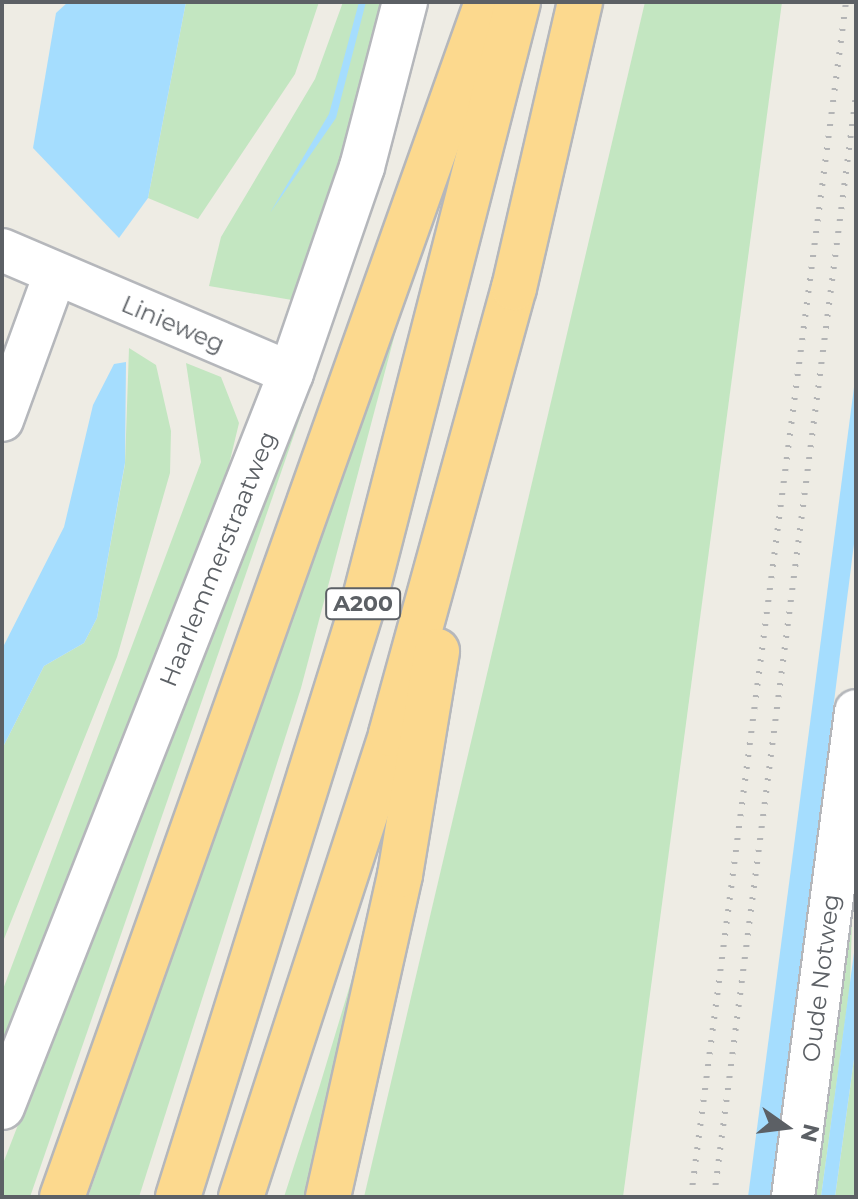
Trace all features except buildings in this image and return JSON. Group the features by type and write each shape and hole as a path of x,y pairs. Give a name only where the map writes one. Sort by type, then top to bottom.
{"highway":[{"path":"62,1197 487,2"},
{"name":"A200","path":"178,1197 365,598 518,2"},
{"name":"A200","path":"241,1197 391,734 457,501 580,2"},
{"name":"A200","path":"328,1197 422,762 457,501"}],"main road":[{"name":"Haarlemmerstraatweg","path":"2,1107 291,373 362,167 405,2"}],"street":[{"name":"Linieweg","path":"2,250 291,373"},
{"path":"2,420 55,274"},
{"name":"Oude Notweg","path":"793,1197 856,711"}],"green space":[{"path":"186,2 319,2 295,74 198,219 148,198"},
{"path":"343,2 387,2 319,235 292,300 209,286 221,237 315,79"},
{"path":"645,2 782,2 623,1197 364,1197"},
{"path":"413,266 301,688 139,1197 88,1197"},
{"path":"347,282 30,1197 2,1197 2,1166"},
{"path":"129,348 156,365 171,431 170,473 117,657 2,944 2,749 44,666 84,643 97,618 125,464"},
{"path":"186,363 221,377 239,423 226,477 2,1048 2,992 201,462"},
{"path":"856,797 850,986 821,1197 804,1197"},
{"path":"381,882 314,1197 284,1197 320,1085"},
{"path":"856,1048 856,1197 835,1197 855,1052"}],"water":[{"path":"68,2 186,2 148,198 119,238 33,148 56,13"},
{"path":"359,2 366,2 336,118 270,213 329,114"},
{"path":"126,362 125,463 97,618 84,643 44,666 2,749 2,649 64,527 93,405 114,364"},
{"path":"856,372 856,528 783,1105 770,1197 748,1197"},
{"path":"856,938 855,1052 835,1197 821,1197"}],"railway":[{"path":"691,1197 846,2"},
{"path":"714,1197 856,95"}]}
